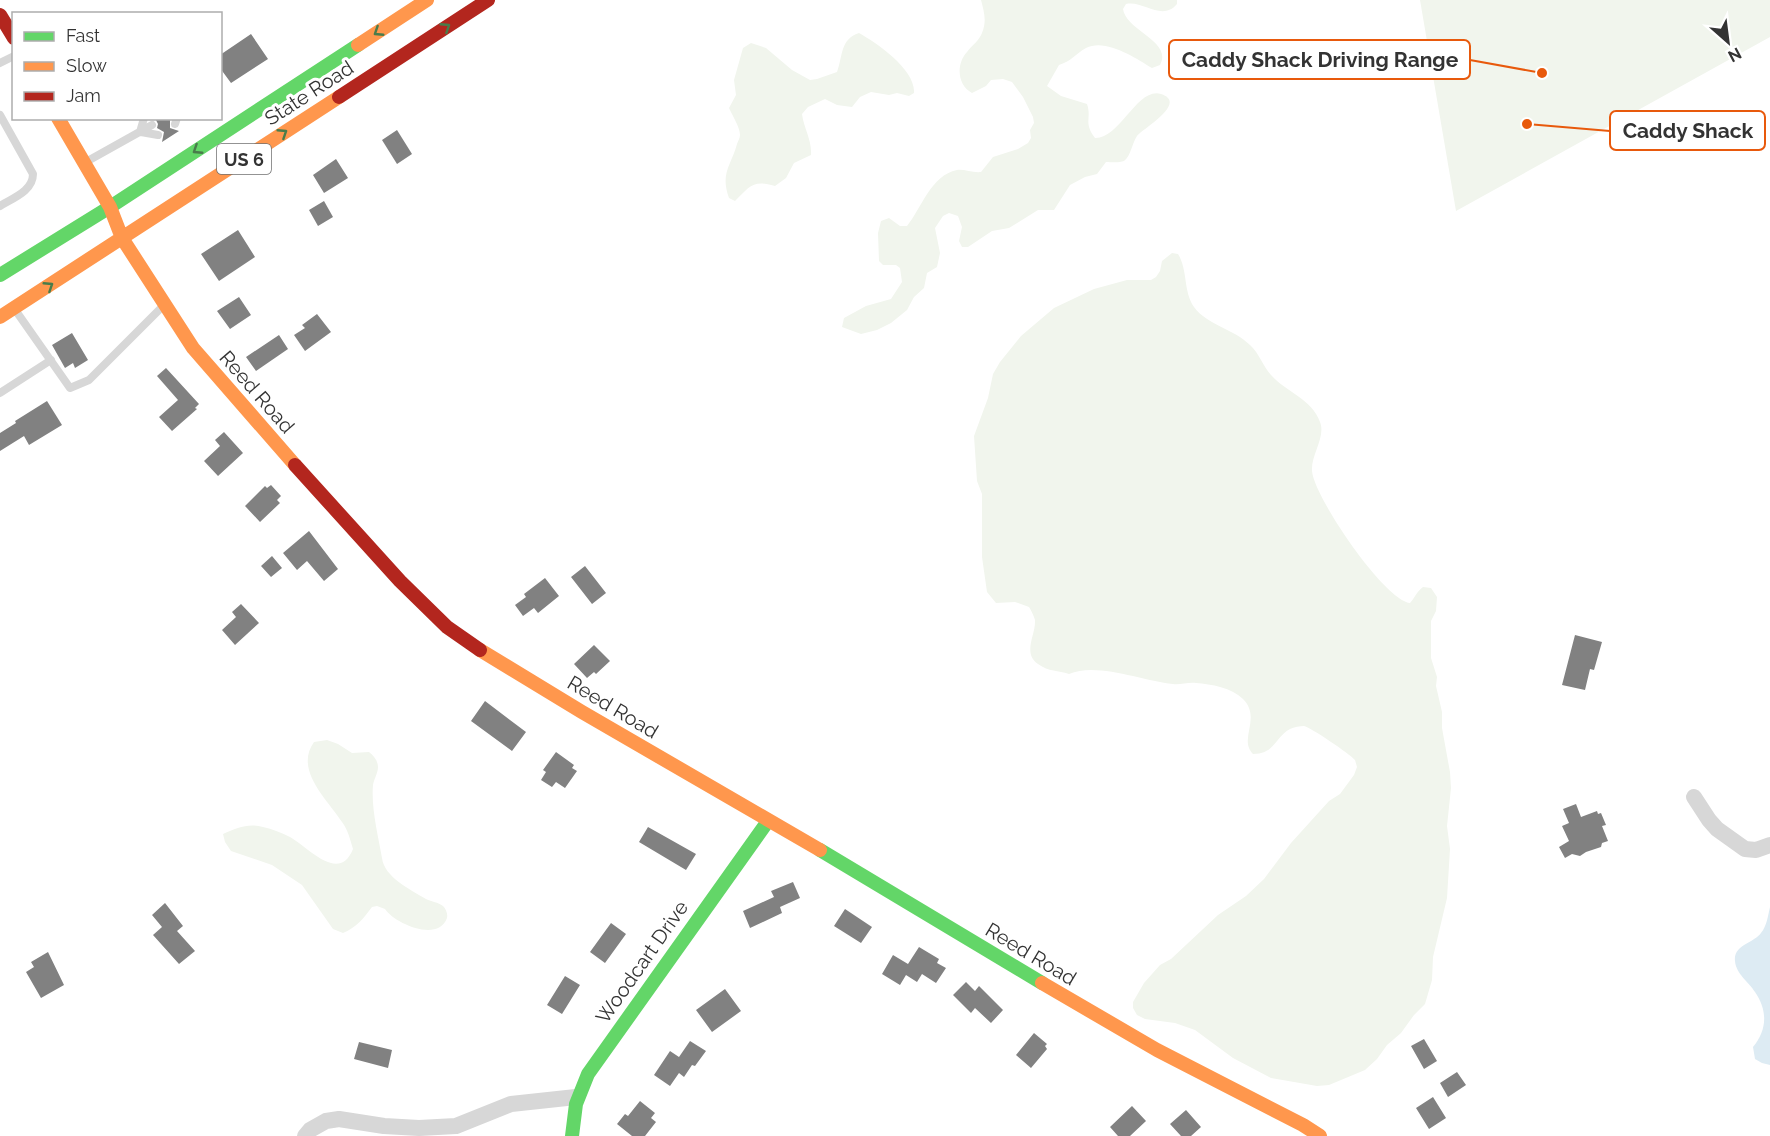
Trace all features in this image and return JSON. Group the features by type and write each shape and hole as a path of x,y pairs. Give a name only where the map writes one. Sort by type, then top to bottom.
{"street":[{"name":"State Road","path":"2,269 110,207 220,130 427,0"},
{"name":"State Road","path":"0,318 488,0"},
{"path":"0,15 12,36"},
{"name":"Reed Road","path":"59,120 110,207 122,238 193,348 244,410 400,581 447,627 572,706 875,882 1074,1003 1157,1050 1294,1120 1320,1136"},
{"path":"1694,797 1717,829 1745,849 1756,850 1770,845"},
{"name":"Woodcart Drive","path":"572,1136 571,1122 576,1097 588,1074 768,821"},
{"path":"305,1136 310,1130 326,1121 339,1119 384,1126 419,1128 456,1126 511,1104 576,1097"}],"lane":[{"path":"0,115 33,174 33,182 28,189 0,206"},
{"path":"140,132 143,120"},
{"path":"84,163 152,125"},
{"path":"140,132 158,135"},
{"path":"14,308 70,388 89,380 164,304"},
{"path":"0,393 51,360"}],"shaded area":[{"path":"981,0 1177,0 1177,4 1165,11 1132,4 1126,4 1123,9 1132,24 1160,49 1162,57 1160,65 1152,68 1111,47 1094,46 1086,48 1059,65 1047,86 1061,96 1087,104 1089,128 1095,138 1112,131 1136,105 1152,94 1161,94 1168,98 1170,104 1161,116 1137,136 1124,161 1106,162 1097,174 1070,185 1054,210 1038,210 1009,228 992,231 968,247 962,247 959,241 962,227 958,216 949,213 943,216 935,228 940,253 937,267 927,273 924,288 914,297 907,310 891,323 877,330 861,334 842,327 844,318 866,306 891,299 902,282 900,268 896,265 883,265 879,261 878,233 881,221 889,218 900,226 907,226 933,185 940,178 957,170 981,172 993,157 1018,149 1028,143 1031,138 1033,117 1012,82 1003,79 991,80 986,86 972,93 961,80 960,68 963,57 984,29"},
{"path":"1420,0 1770,0 1770,37 1456,211"},
{"path":"859,33 894,58 909,75 914,93 909,96 871,92 860,97 852,107 837,105 825,99 808,107 802,114 811,155 794,163 786,178 775,186 756,184 748,188 735,201 729,198 726,182 727,170 740,132 729,108 736,95 734,80 743,48 751,43 766,48 792,70 810,80 837,72 845,44 848,39"},
{"path":"1172,253 1178,254 1181,260 1188,294 1199,313 1250,345 1271,375 1311,407 1316,414 1320,422 1321,434 1312,465 1316,484 1337,523 1368,567 1398,598 1410,603 1423,587 1431,588 1437,597 1436,611 1431,621 1431,658 1437,677 1436,686 1442,712 1442,728 1451,788 1447,826 1450,849 1447,898 1433,957 1432,980 1425,1004 1377,1059 1365,1070 1329,1085 1317,1086 1271,1078 1233,1058 1195,1030 1175,1023 1145,1019 1137,1015 1133,1002 1144,983 1160,965 1171,959 1218,915 1246,896 1264,879 1291,843 1329,801 1340,794 1354,775 1357,767 1355,760 1330,741 1304,726 1290,729 1266,751 1253,754 1248,742 1251,721 1248,706 1238,695 1221,687 1193,683 1173,684 1106,671 1080,671 1069,674 1046,668 1033,660 1031,655 1035,620 1029,607 1015,602 996,603 987,592 982,557 982,494 977,481 974,436 988,398 993,374 1021,336 1054,308 1094,289 1127,280 1151,280 1160,271 1162,261"},
{"path":"327,740 352,753 369,752 375,759 378,767 373,785 373,803 384,865 393,877 406,887 443,906 447,918 442,925 435,929 416,928 397,920 385,909 377,906 372,907 359,922 343,933 333,929 302,885 272,865 231,851 225,842 223,834 243,827 258,826 290,837 323,860 340,863 347,859 353,849 347,831 315,784 308,763 314,742"},
{"path":"1770,907 1770,1065 1755,1059 1753,1047 1761,1034 1764,1013 1759,999 1740,974 1735,956 1737,951 1763,930"}],"building":[{"path":"251,34 268,59 231,83 222,71 222,54"},
{"path":"156,120 170,120 170,128 179,131 162,142 164,132 157,128"},
{"path":"397,130 412,154 397,164 382,140"},
{"path":"336,159 348,178 324,193 313,175"},
{"path":"324,201 333,217 318,226 309,210"},
{"path":"238,230 255,257 219,281 201,254"},
{"path":"239,297 251,315 230,329 217,311"},
{"path":"317,314 331,332 305,351 294,335 305,328 302,325"},
{"path":"72,333 88,360 75,368 73,363 65,368 52,345"},
{"path":"279,335 288,349 256,371 246,357"},
{"path":"166,368 199,404 195,408 197,409 172,431 159,417 178,400 157,376"},
{"path":"47,401 62,425 29,445 24,436 0,451 0,433"},
{"path":"224,432 243,453 218,476 204,461 220,446 215,440"},
{"path":"271,485 281,496 277,500 280,503 260,522 245,506 265,486 267,488"},
{"path":"309,531 338,569 324,581 307,561 297,570 283,553"},
{"path":"272,556 282,568 271,577 261,566"},
{"path":"585,566 606,593 592,604 571,577"},
{"path":"545,578 559,596 538,613 534,608 523,616 515,605 526,597 524,594"},
{"path":"241,604 259,623 235,645 222,630 236,617 232,612"},
{"path":"1575,635 1602,642 1594,670 1590,669 1585,690 1562,685"},
{"path":"594,645 610,661 596,674 594,672 587,678 574,664"},
{"path":"485,701 526,732 512,751 471,721"},
{"path":"556,752 574,765 572,768 577,771 565,788 556,782 552,787 541,780 546,772 543,770"},
{"path":"1576,804 1581,817 1597,811 1598,814 1601,813 1606,825 1602,826 1608,841 1602,843 1601,847 1580,856 1572,854 1565,858 1559,847 1569,841 1562,826 1569,823 1563,809"},
{"path":"648,827 696,854 686,870 639,842"},
{"path":"793,882 800,898 780,907 782,913 750,928 743,911 774,897 771,891"},
{"path":"165,903 183,926 177,931 195,951 179,964 153,935 162,927 152,915"},
{"path":"845,909 872,927 861,943 834,926"},
{"path":"611,923 626,934 605,963 590,952"},
{"path":"919,947 939,959 937,963 946,968 936,983 922,974 917,982 906,975 900,985 882,974 893,955 908,964"},
{"path":"48,952 64,985 41,998 26,972 34,967 31,962"},
{"path":"565,976 580,985 562,1014 547,1005"},
{"path":"966,982 975,991 979,986 1003,1010 991,1023 975,1008 971,1013 953,995"},
{"path":"725,989 741,1011 712,1032 696,1010"},
{"path":"1034,1033 1047,1044 1045,1046 1047,1049 1031,1068 1016,1055"},
{"path":"1424,1039 1437,1061 1424,1069 1411,1046"},
{"path":"690,1041 706,1051 684,1077 679,1073 670,1086 654,1075 670,1051 679,1057"},
{"path":"359,1042 392,1050 388,1068 354,1059"},
{"path":"1457,1072 1466,1085 1448,1097 1440,1083"},
{"path":"1433,1097 1446,1118 1429,1129 1416,1108"},
{"path":"640,1101 655,1113 651,1118 656,1122 645,1136 632,1136 617,1124 625,1114 628,1116"},
{"path":"1132,1106 1146,1121 1130,1136 1118,1136 1110,1127"},
{"path":"1186,1110 1201,1127 1191,1136 1181,1136 1170,1124"}],"traffic: fast":[{"path":"0,275 110,207 358,45"},
{"path":"572,1136 576,1104 588,1074 768,821"},
{"path":"820,850 1042,983"}],"traffic: slow":[{"path":"358,45 427,0"},
{"path":"0,317 339,97"},
{"path":"59,120 110,207 122,238 193,348 295,465"},
{"path":"480,650 820,850"},
{"path":"1042,983 1157,1050 1320,1136"}],"traffic: jam":[{"path":"339,97 488,0"},
{"path":"0,15 12,35"},
{"path":"295,465 400,581 447,627 480,650"}],"place":[{"name":"Caddy Shack Driving Range","path":"1542,73"},
{"name":"Caddy Shack","path":"1527,124"}]}
